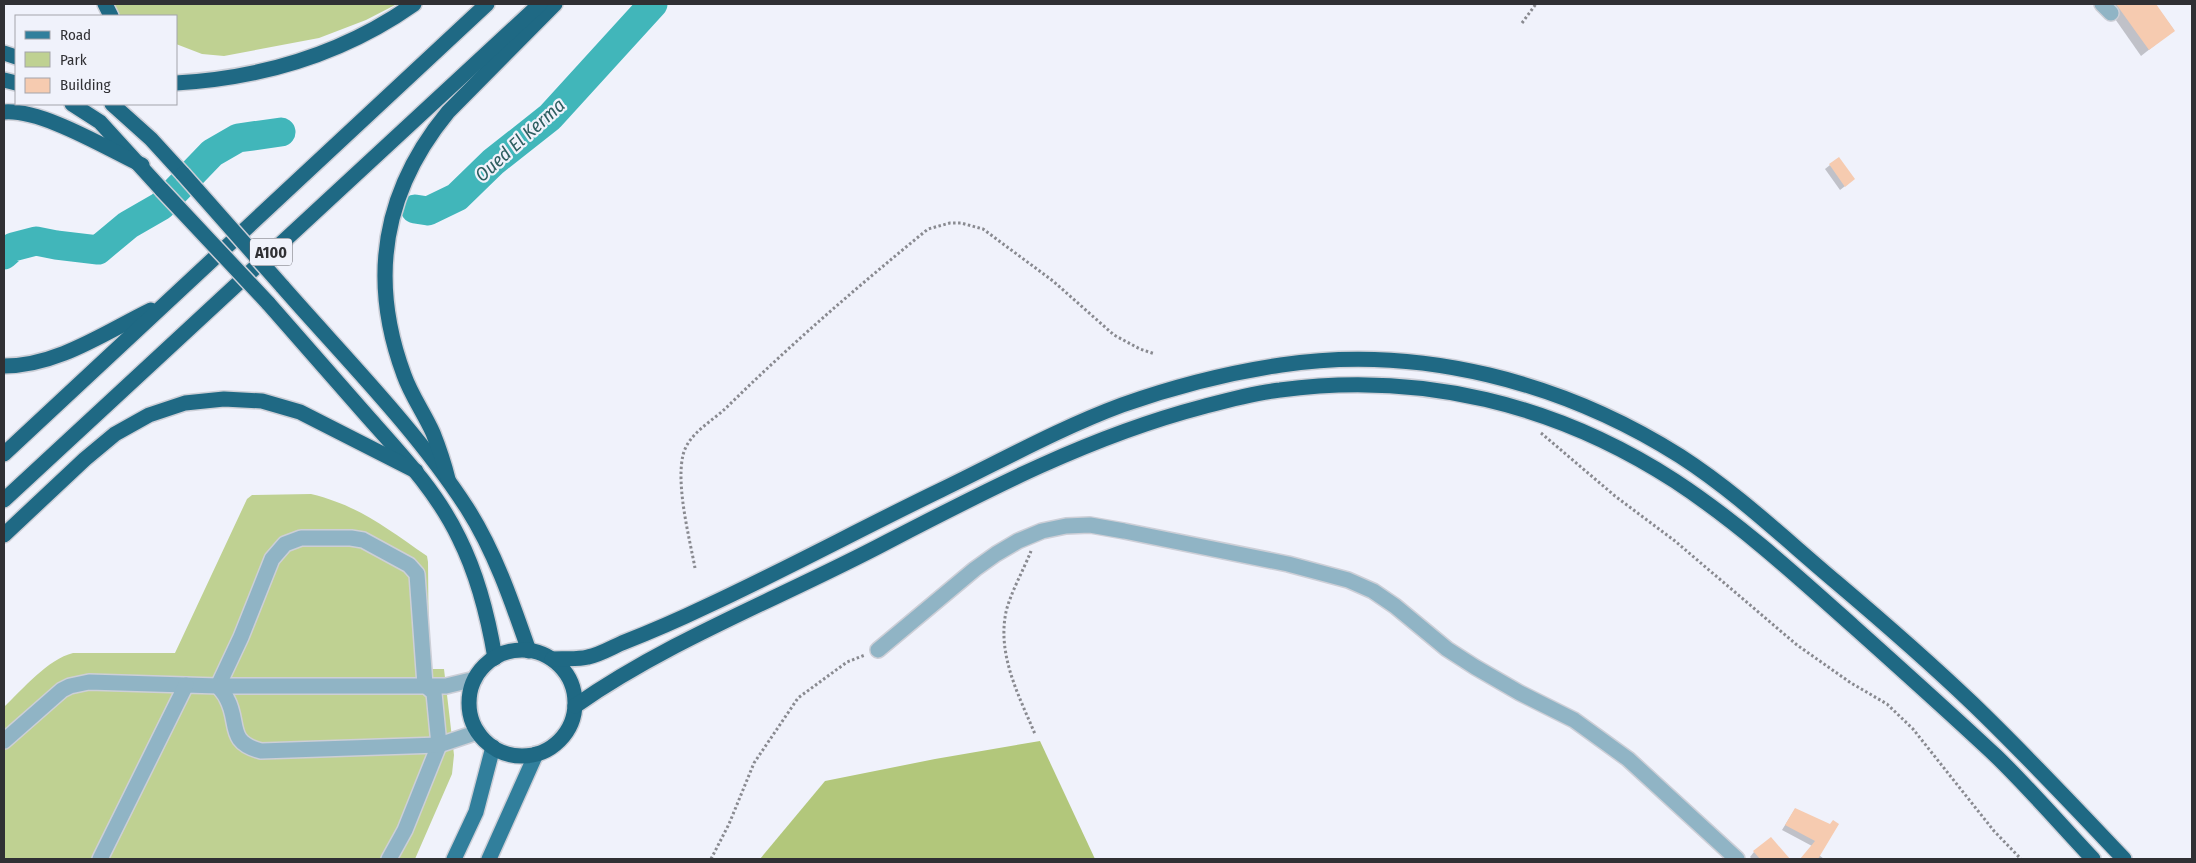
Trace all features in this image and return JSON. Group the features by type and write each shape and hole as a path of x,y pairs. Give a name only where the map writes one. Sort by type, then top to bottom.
{"highway":[{"path":"178,82 203,81 255,74 306,60 354,40 414,4"},
{"name":"A100","path":"4,454 488,4"},
{"name":"A100","path":"4,500 540,4"},
{"path":"448,480 438,445 405,377 390,328 385,275 386,249 390,226 404,182 423,145 435,128 448,112 555,4"},
{"path":"178,72 203,81"},
{"path":"74,105 100,122 142,165 162,190 268,303 416,471 446,514 470,561 486,609 495,658"},
{"path":"113,105 134,122 183,174 415,437 448,480 468,510 492,555 513,603 529,651"},
{"path":"4,112 41,117 142,165"},
{"path":"4,366 30,365 59,356 166,303"},
{"path":"552,659 567,675 574,695 573,717 563,736 550,747 536,754 514,755 493,747 478,732 473,722 470,700 476,679 484,667 495,658 511,652 529,651 552,659 588,657 676,621 766,579 1023,450 1120,406 1211,378 1282,365 1347,359 1396,360 1492,376 1543,390 1657,442 1716,481 1886,625 1972,702 2124,859"},
{"path":"575,706 604,685 696,635 884,544 991,489 1115,434 1163,417 1241,397 1282,390 1344,385 1425,387 1501,402 1539,413 1604,441 1678,483 1758,542 1874,645 1998,758 2093,859"},
{"path":"4,535 114,434 148,415 185,403 224,399 243,400 262,402 300,412 416,471"}],"main road":[{"path":"454,859 476,812 493,747"},
{"path":"489,859 536,754"}],"street":[{"path":"878,650 975,569 1018,541 1042,531 1066,526 1090,525 1288,564 1348,580 1373,591 1395,606 1447,649 1475,667 1520,693 1574,720 1620,753 1660,787 1737,859"},
{"path":"218,686 241,637 272,559 285,544 301,538 351,538 378,546 409,565 417,574 425,685 434,693 439,744 405,830 389,859"},
{"path":"4,741 54,696 70,686 89,682 218,686 446,686 476,679"},
{"path":"100,859 186,685"},
{"path":"218,686 228,699 240,741 250,748 261,751 439,744 478,732"}],"path":[{"path":"1522,23 1536,4"},
{"path":"695,568 685,518 682,468 684,454 690,439 710,423 788,347 928,229 950,223 961,223 983,229 1053,281 1114,335 1140,349 1155,354"},
{"path":"1540,432 1615,496 1675,541 1797,645 1851,683 1887,704 1913,729 1994,831 2021,859"},
{"path":"1035,734 1016,690 1004,649 1006,612 1034,543 1042,531"},
{"path":"711,859 730,824 754,763 798,698 847,662 878,650"}],"green space":[{"path":"114,4 397,4 366,20 319,38 224,56 202,54 178,45 178,15 118,15"},
{"path":"311,494 344,505 372,519 427,556 429,669 444,669 454,755 452,774 415,859 4,859 4,707 45,668 54,661 73,653 175,653 247,499 252,495"},
{"path":"1040,741 1095,859 760,859 825,781 935,759"}],"building":[{"path":"2116,4 2156,4 2175,31 2149,50"},
{"path":"1839,157 1855,179 1845,187 1829,164"},
{"path":"1795,808 1830,824 1833,820 1839,824 1818,859 1800,859 1815,841 1785,825"},
{"path":"1771,837 1790,859 1760,859 1753,851"}],"waterway":[{"name":"Oued El Kerma","path":"415,209 428,211 457,197 493,162 550,117 653,4"},
{"name":"Oued El Kerma","path":"4,255 13,247 36,241 98,250 128,225 161,206 212,153 238,138 281,132"}]}
